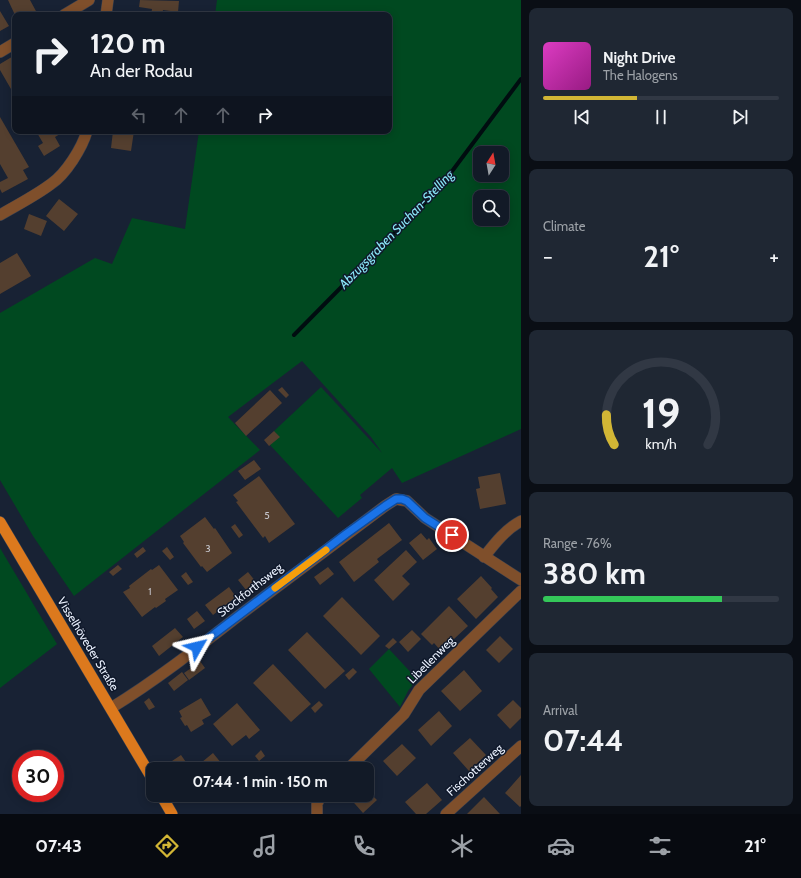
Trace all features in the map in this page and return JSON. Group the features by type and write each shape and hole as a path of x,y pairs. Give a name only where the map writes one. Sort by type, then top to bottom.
{"main road":[{"name":"Visselhöveder Straße","path":"0,522 146,768"},
{"path":"165,802 172,814"}],"street":[{"path":"69,12 89,0"},
{"path":"106,12 108,0"},
{"path":"0,52 12,45"},
{"path":"0,215 52,184 70,163 84,142 86,134"},
{"name":"Stockforthsweg","path":"111,708 199,646 396,499 407,501 425,518 521,580"},
{"path":"484,557 494,544 512,526 521,522"},
{"name":"Libellenweg","path":"355,762 404,714 422,687 521,591"},
{"name":"Fischotterweg","path":"446,814 521,746"},
{"path":"317,814 318,802"}],"green space":[{"path":"217,0 521,0 521,429 402,483 392,468 360,495 362,498 338,518 270,445 279,437 274,431 321,387 382,453 371,437 302,361 228,417 260,450 74,596 33,536 0,480 0,313 95,258 112,264 132,218 185,229 199,134 392,134 392,12 215,12"},
{"path":"0,548 57,644 0,688"},
{"path":"389,649 417,679 408,691 400,707 369,669"}],"building":[{"path":"8,0 30,0 36,12 14,12"},
{"path":"140,0 179,1 178,12 163,10 163,12 152,12 152,9 139,7"},
{"path":"0,11 9,26 0,31"},
{"path":"12,57 12,91 0,70 0,64"},
{"path":"0,117 29,167 23,170 28,179 2,193 0,189 0,182 8,178 0,164"},
{"path":"38,134 60,134 55,137 60,146 44,156 38,146 43,143"},
{"path":"113,134 134,134 131,151 111,148"},
{"path":"59,199 78,214 64,231 46,216"},
{"path":"29,214 47,221 41,236 24,229"},
{"path":"17,253 31,276 0,294 0,263"},
{"path":"282,387 289,395 286,398 278,390"},
{"path":"270,390 282,403 246,436 235,423"},
{"path":"274,431 280,437 269,446 264,440"},
{"path":"254,460 261,469 245,480 238,471"},
{"path":"500,473 506,504 480,509 476,489 480,488 478,477"},
{"path":"259,476 295,524 269,543 265,536 263,538 236,502 238,501 233,495"},
{"path":"205,517 214,529 215,528 232,553 207,572 202,566 201,567 183,543 184,542 180,536"},
{"path":"389,523 402,540 377,559 379,562 354,582 339,562"},
{"path":"235,524 243,535 239,538 231,527"},
{"path":"421,533 427,540 429,538 437,549 423,560 409,543"},
{"path":"143,547 146,551 137,558 134,554"},
{"path":"167,547 174,557 170,560 162,551"},
{"path":"406,550 417,562 402,576 410,584 393,601 374,580"},
{"path":"118,565 122,569 113,576 109,572"},
{"path":"159,565 178,590 165,599 166,601 142,617 123,592 130,588 129,586 151,569 152,570"},
{"path":"328,567 334,574 320,585 314,577"},
{"path":"186,572 193,582 188,585 181,576"},
{"path":"248,572 256,582 246,590 238,580"},
{"path":"481,576 498,597 476,619 457,599"},
{"path":"229,587 236,597 213,615 205,605"},
{"path":"342,597 380,636 361,655 323,616"},
{"path":"449,606 468,626 441,651 434,643 432,645 421,634"},
{"path":"197,611 205,621 194,629 187,619"},
{"path":"175,628 183,637 159,656 152,646"},
{"path":"412,630 421,639 408,652 399,642"},
{"path":"307,632 345,671 325,689 288,650"},
{"path":"500,636 513,649 499,663 486,650"},
{"path":"393,638 397,642 389,649 385,646"},
{"path":"197,657 205,668 189,680 184,673 194,666 191,662"},
{"path":"273,664 311,704 291,722 253,683"},
{"path":"353,668 357,672 349,680 345,675"},
{"path":"464,670 482,691 460,711 441,691"},
{"path":"182,672 188,680 174,691 168,683"},
{"path":"149,698 155,707 149,710 144,702"},
{"path":"201,698 211,715 202,720 204,724 191,732 180,718 182,717 179,711"},
{"path":"513,700 521,708 521,718 510,729 497,715"},
{"path":"319,701 323,705 315,713 311,708"},
{"path":"237,703 260,730 249,739 246,735 232,746 213,724"},
{"path":"439,711 452,726 431,746 418,730"},
{"path":"470,738 486,755 469,771 453,753"},
{"path":"402,744 416,758 397,776 383,761"},
{"path":"261,750 265,756 259,761 255,756"},
{"path":"213,753 220,762 202,762"},
{"path":"181,755 186,762 173,762 172,761"},
{"path":"521,775 521,806 520,807 505,793"},
{"path":"427,783 442,800 426,814 416,814 405,802"},
{"path":"374,797 377,800 363,813 353,802 374,802"},
{"path":"484,797 500,814 467,814"}],"waterway":[{"name":"Abzugsgraben Suchan-Stelling","path":"294,335 441,186 521,79"}],"slow traffic":[{"path":"275,588 326,550"}],"route":[{"path":"197,647 346,534 396,499 399,498 407,501 425,518 452,535"}]}
